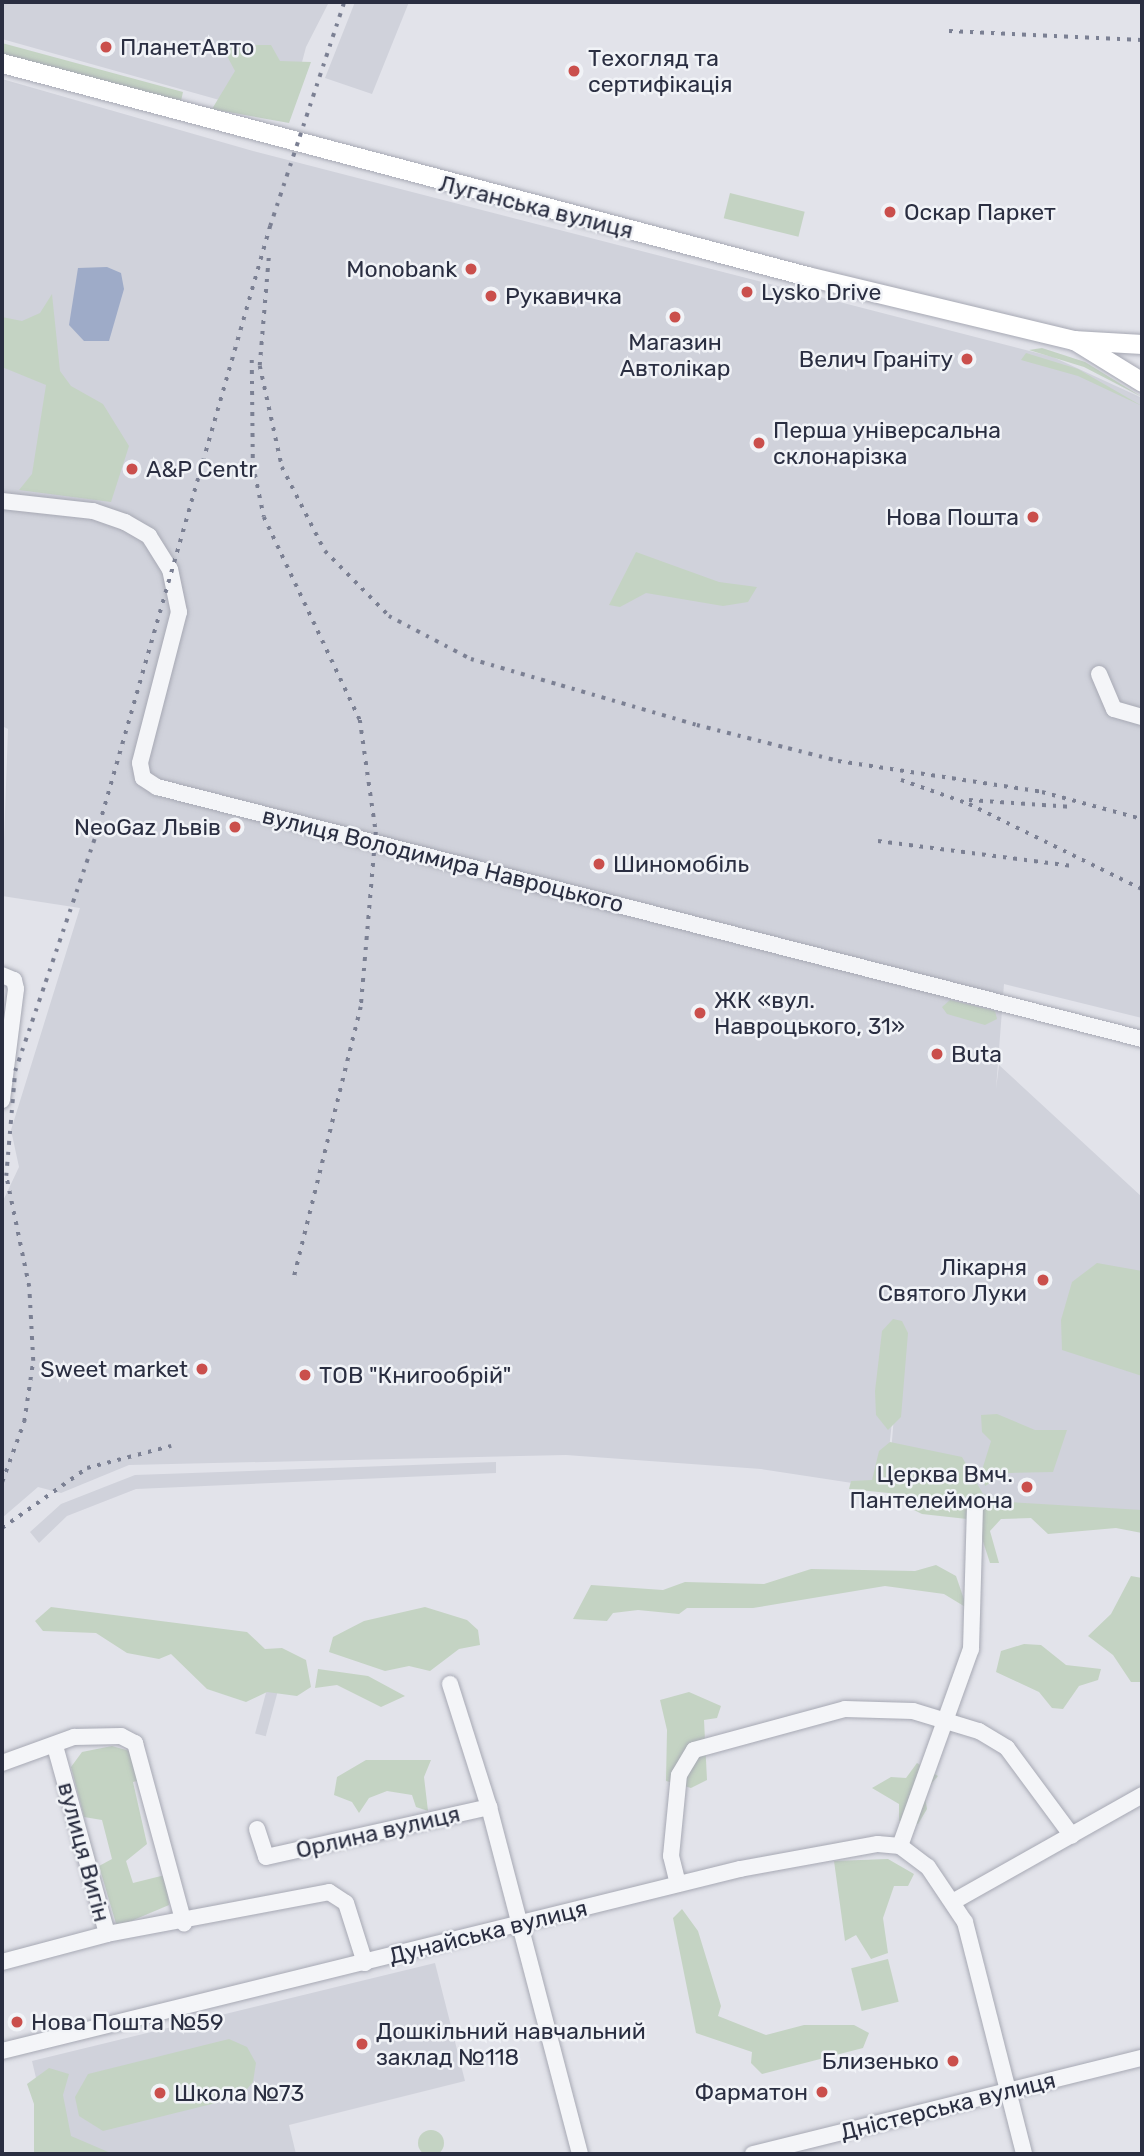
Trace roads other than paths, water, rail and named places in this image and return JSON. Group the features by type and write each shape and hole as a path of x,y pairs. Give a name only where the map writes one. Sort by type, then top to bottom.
{"main road":[{"name":"Луганська вулиця","path":"2,64 395,172 1073,340 1142,344"},
{"name":"Луганська вулиця","path":"1073,340 1142,382"},
{"path":"1073,340 1142,358"},
{"path":"1073,340 1142,369"}],"street":[{"name":"вулиця Володимира Навроцького","path":"2,501 93,511 125,522 149,536 170,569 179,612 140,764 143,778 157,787 1142,1039"},
{"path":"1099,674 1114,709 1142,717"},
{"path":"2,975 14,980 16,989 2,1100"},
{"path":"975,1505 971,1649 900,1846 956,1899 1024,2154"},
{"path":"450,1684 489,1807 580,2154"},
{"path":"678,1884 671,1856 679,1775 694,1750 827,1711 889,1708 948,1717 1007,1748 1072,1836"},
{"path":"2,1763 74,1737 121,1736 141,1749 184,1923"},
{"name":"вулиця Вигін","path":"2,1962 107,1934 55,1746"},
{"path":"956,1899 1142,1795"},
{"name":"Орлина вулиця","path":"257,1829 266,1857 489,1807"},
{"name":"Дунайська вулиця","path":"2,2051 678,1884 818,1853 900,1846"},
{"path":"107,1934 184,1923 333,1892 346,1903 365,1963"},
{"name":"Дністерська вулиця","path":"753,2154 1142,2058"}],"water":[{"path":"107,267 121,273 124,289 109,341 84,341 69,325 78,268"}],"railway":[{"path":"2,1482 24,1422 33,1361 29,1287 6,1176 15,1071 99,825 270,226 344,2"},
{"path":"949,31 1142,40"},
{"path":"269,258 260,366 282,467 325,551 389,616 471,659 697,725 838,761 1042,792 1142,819"},
{"path":"252,360 253,464 264,517 360,720 376,832 361,1007 294,1278"},
{"path":"901,780 969,804 1142,889"},
{"path":"969,800 1073,807"},
{"path":"878,841 1072,866"},
{"path":"2,1528 87,1468 171,1446"}],"place":[{"name":"ПланетАвто","path":"106,47"},
{"name":"Техогляд та сертифікація","path":"574,71"},
{"name":"Оскар Паркет","path":"890,212"},
{"name":"Monobank","path":"471,269"},
{"name":"Lysko Drive","path":"747,292"},
{"name":"Рукавичка","path":"491,296"},
{"name":"Магазин Автолікар","path":"675,317"},
{"name":"Велич Граніту","path":"967,359"},
{"name":"Перша універсальна склонарізка","path":"759,443"},
{"name":"A&P Centr","path":"132,469"},
{"name":"Нова Пошта","path":"1033,517"},
{"name":"NeoGaz Львів","path":"235,827"},
{"name":"Шиномобіль","path":"599,864"},
{"name":"ЖК «вул. Навроцького, 31»","path":"700,1013"},
{"name":"Buta","path":"937,1054"},
{"name":"Лікарня Святого Луки","path":"1043,1280"},
{"name":"Sweet market","path":"202,1369"},
{"name":"ТОВ \"Книгообрiй\"","path":"305,1375"},
{"name":"Церква Вмч. Пантелеймона","path":"1027,1487"},
{"name":"Нова Пошта №59","path":"17,2022"},
{"name":"Дошкільний навчальний заклад №118","path":"362,2044"},
{"name":"Близенько","path":"953,2061"},
{"name":"Фарматон","path":"822,2092"},
{"name":"Школа №73","path":"160,2093"}]}
